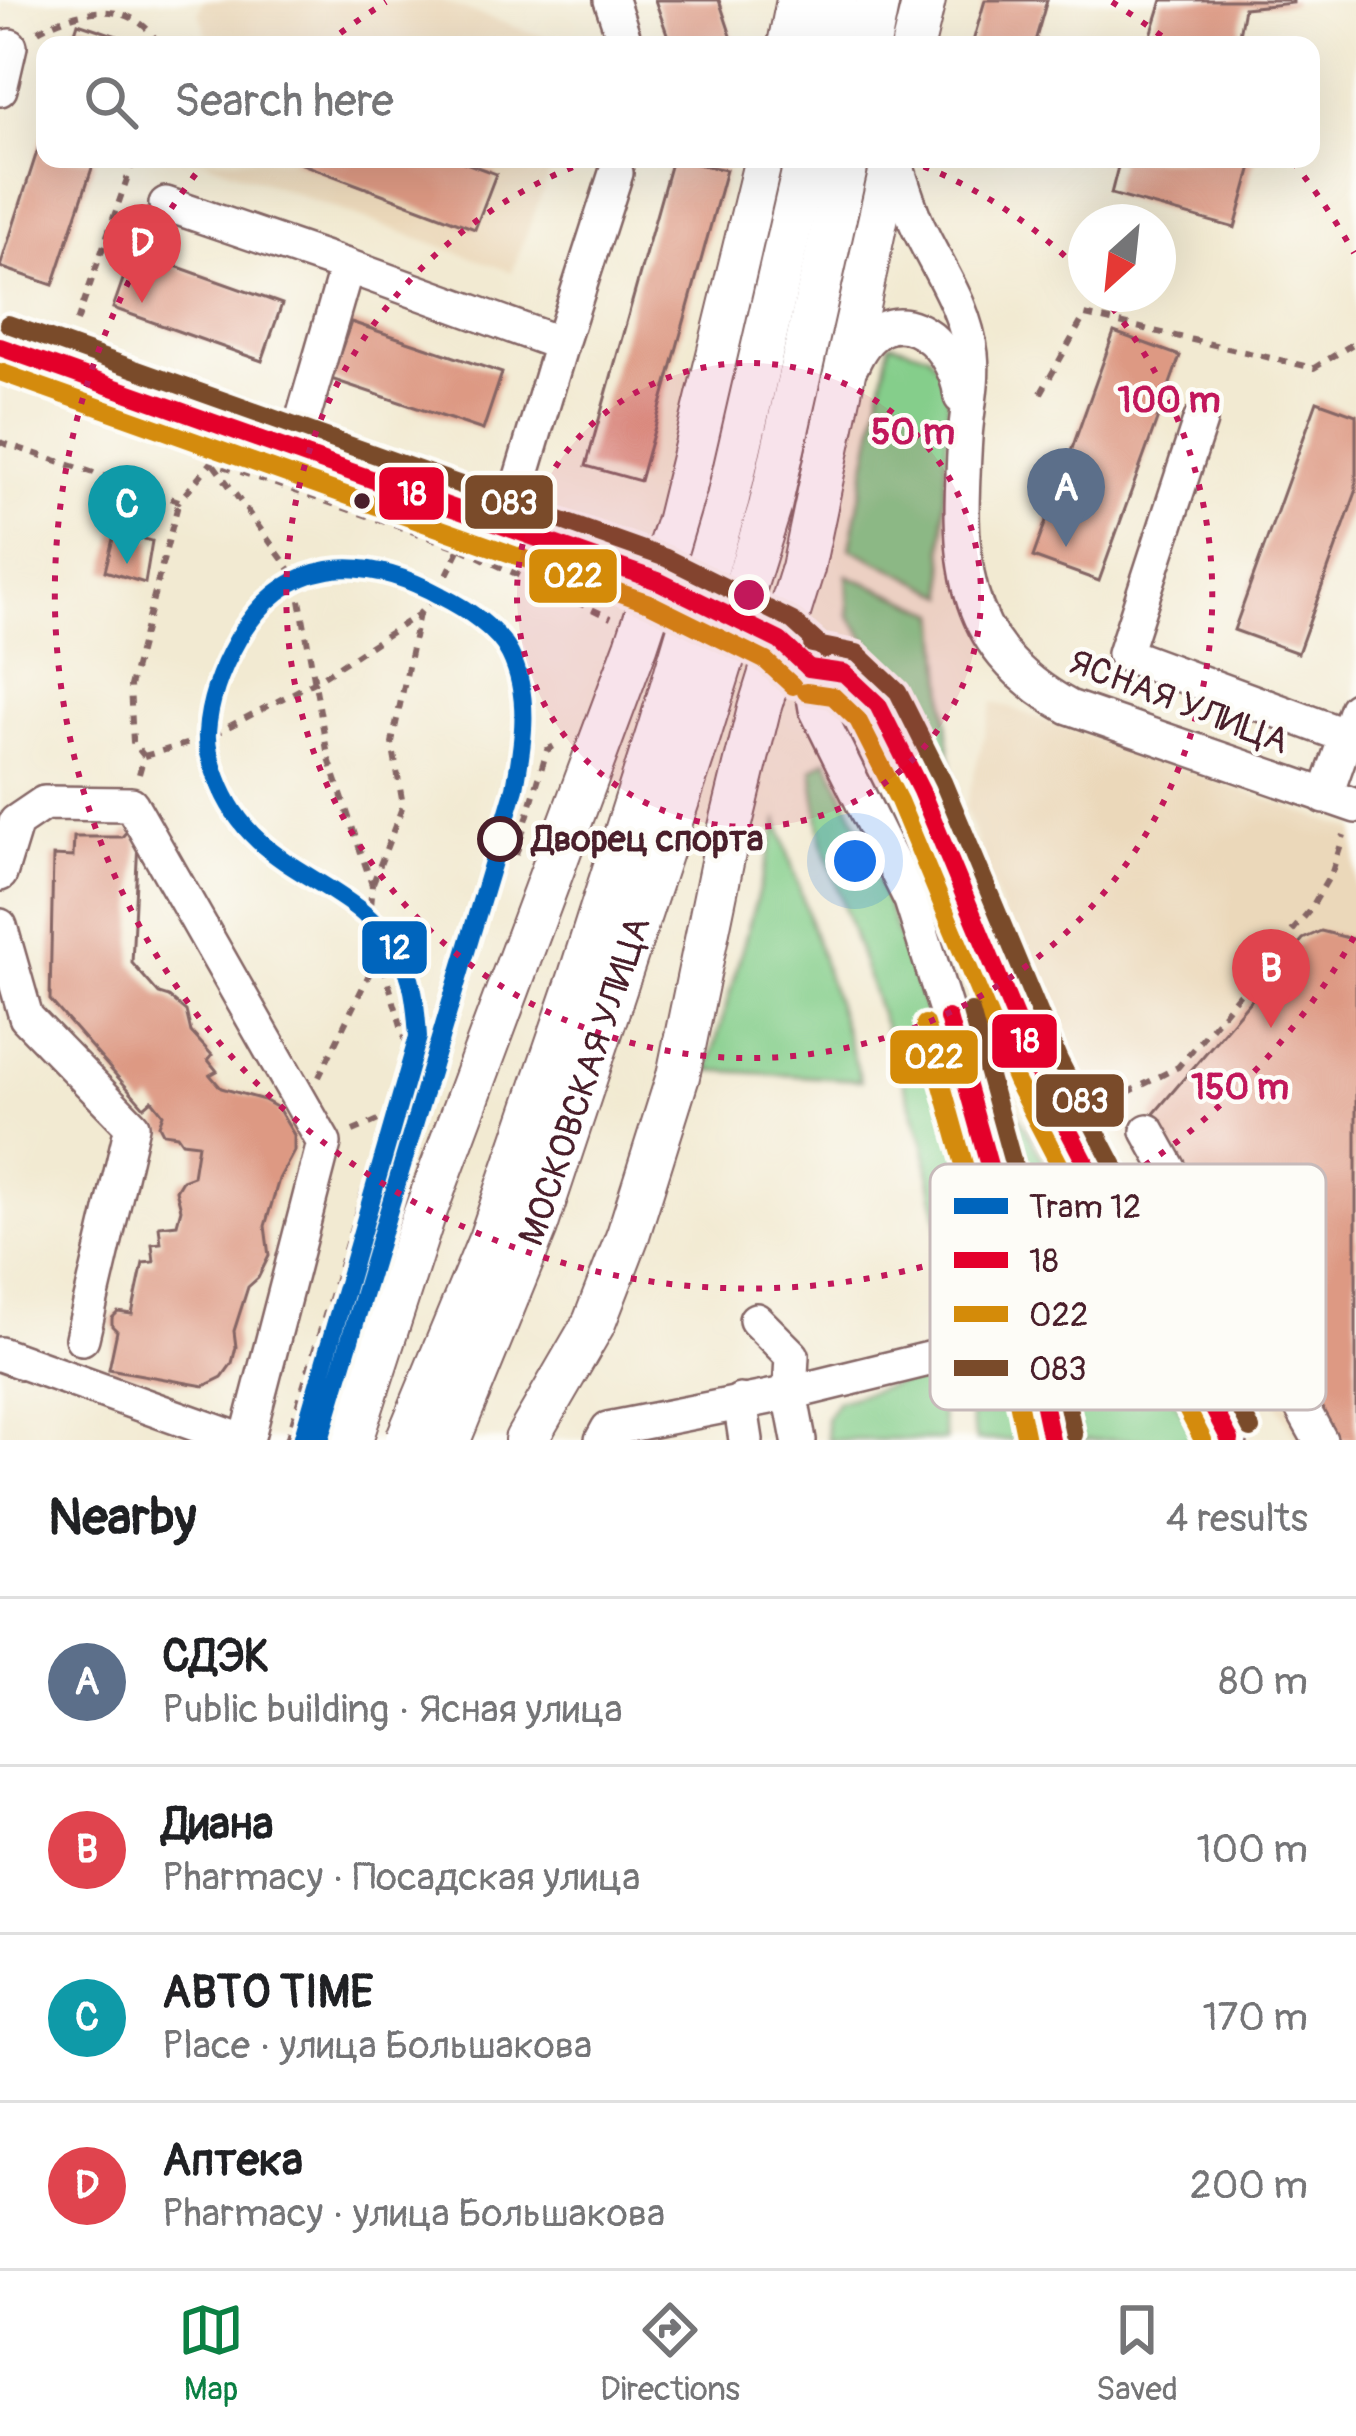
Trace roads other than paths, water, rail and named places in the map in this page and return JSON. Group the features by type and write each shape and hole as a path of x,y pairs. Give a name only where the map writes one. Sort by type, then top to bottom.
{"main road":[{"path":"791,36 799,0"},
{"path":"829,36 836,0"},
{"path":"871,36 878,0"},
{"path":"915,36 923,0"},
{"path":"351,1440 423,1218 677,523 764,168"},
{"name":"МОСКОВСКАЯ УЛИЦА","path":"407,1440 490,1239 653,747 728,499 804,168"},
{"name":"МОСКОВСКАЯ УЛИЦА","path":"449,1440 536,1227 695,749 770,507 846,168"},
{"name":"МОСКОВСКАЯ УЛИЦА","path":"526,1440 594,1323 628,1235 678,1076 725,848 794,654 803,568 889,168"}],"street":[{"path":"611,0 623,36"},
{"path":"0,89 10,46"},
{"path":"895,168 915,219 958,300 971,356 966,432"},
{"path":"507,524 616,173"},
{"path":"166,204 561,344"},
{"path":"294,449 347,266"},
{"path":"842,388 859,350 874,332 892,323 908,326 935,341 947,356 958,378 966,432"},
{"path":"0,347 658,581 794,654 844,673 878,705 920,790 1037,1070 1086,1164"},
{"path":"1200,421 1124,654 1351,723 1342,812"},
{"name":"ЯСНАЯ УЛИЦА","path":"966,432 963,563 975,604 1012,667 1036,689 1069,706 1342,812"},
{"path":"794,654 816,710 911,900 990,1164"},
{"path":"0,874 16,822 44,803 131,804 324,1143 244,1440 0,1354"},
{"path":"0,926 26,1017 132,1126 82,1338"},
{"path":"1148,1131 1166,1164"},
{"path":"756,1320 792,1357 790,1393 800,1440"},
{"path":"602,1440 608,1429 790,1393 930,1359"},
{"path":"740,1401 746,1440"},
{"path":"1044,1410 1051,1440"},
{"path":"1214,1410 1230,1440"},
{"path":"1303,1410 1320,1440"}],"tram line":[{"name":"12","path":"302,1440 418,1037 415,1003 403,960 376,924 276,855 233,810 213,767 207,733 222,672 258,611 303,577 355,569 412,582 489,628 505,645 517,670 523,720 515,788 320,1440"}],"place":[{"name":"Аптека","path":"142,303"},
{"name":"СДЭК","path":"1066,547"},
{"name":"АВТО TIME","path":"127,564"},
{"name":"Дворец спорта","path":"500,839"},
{"name":"Диана","path":"1271,1028"}]}
